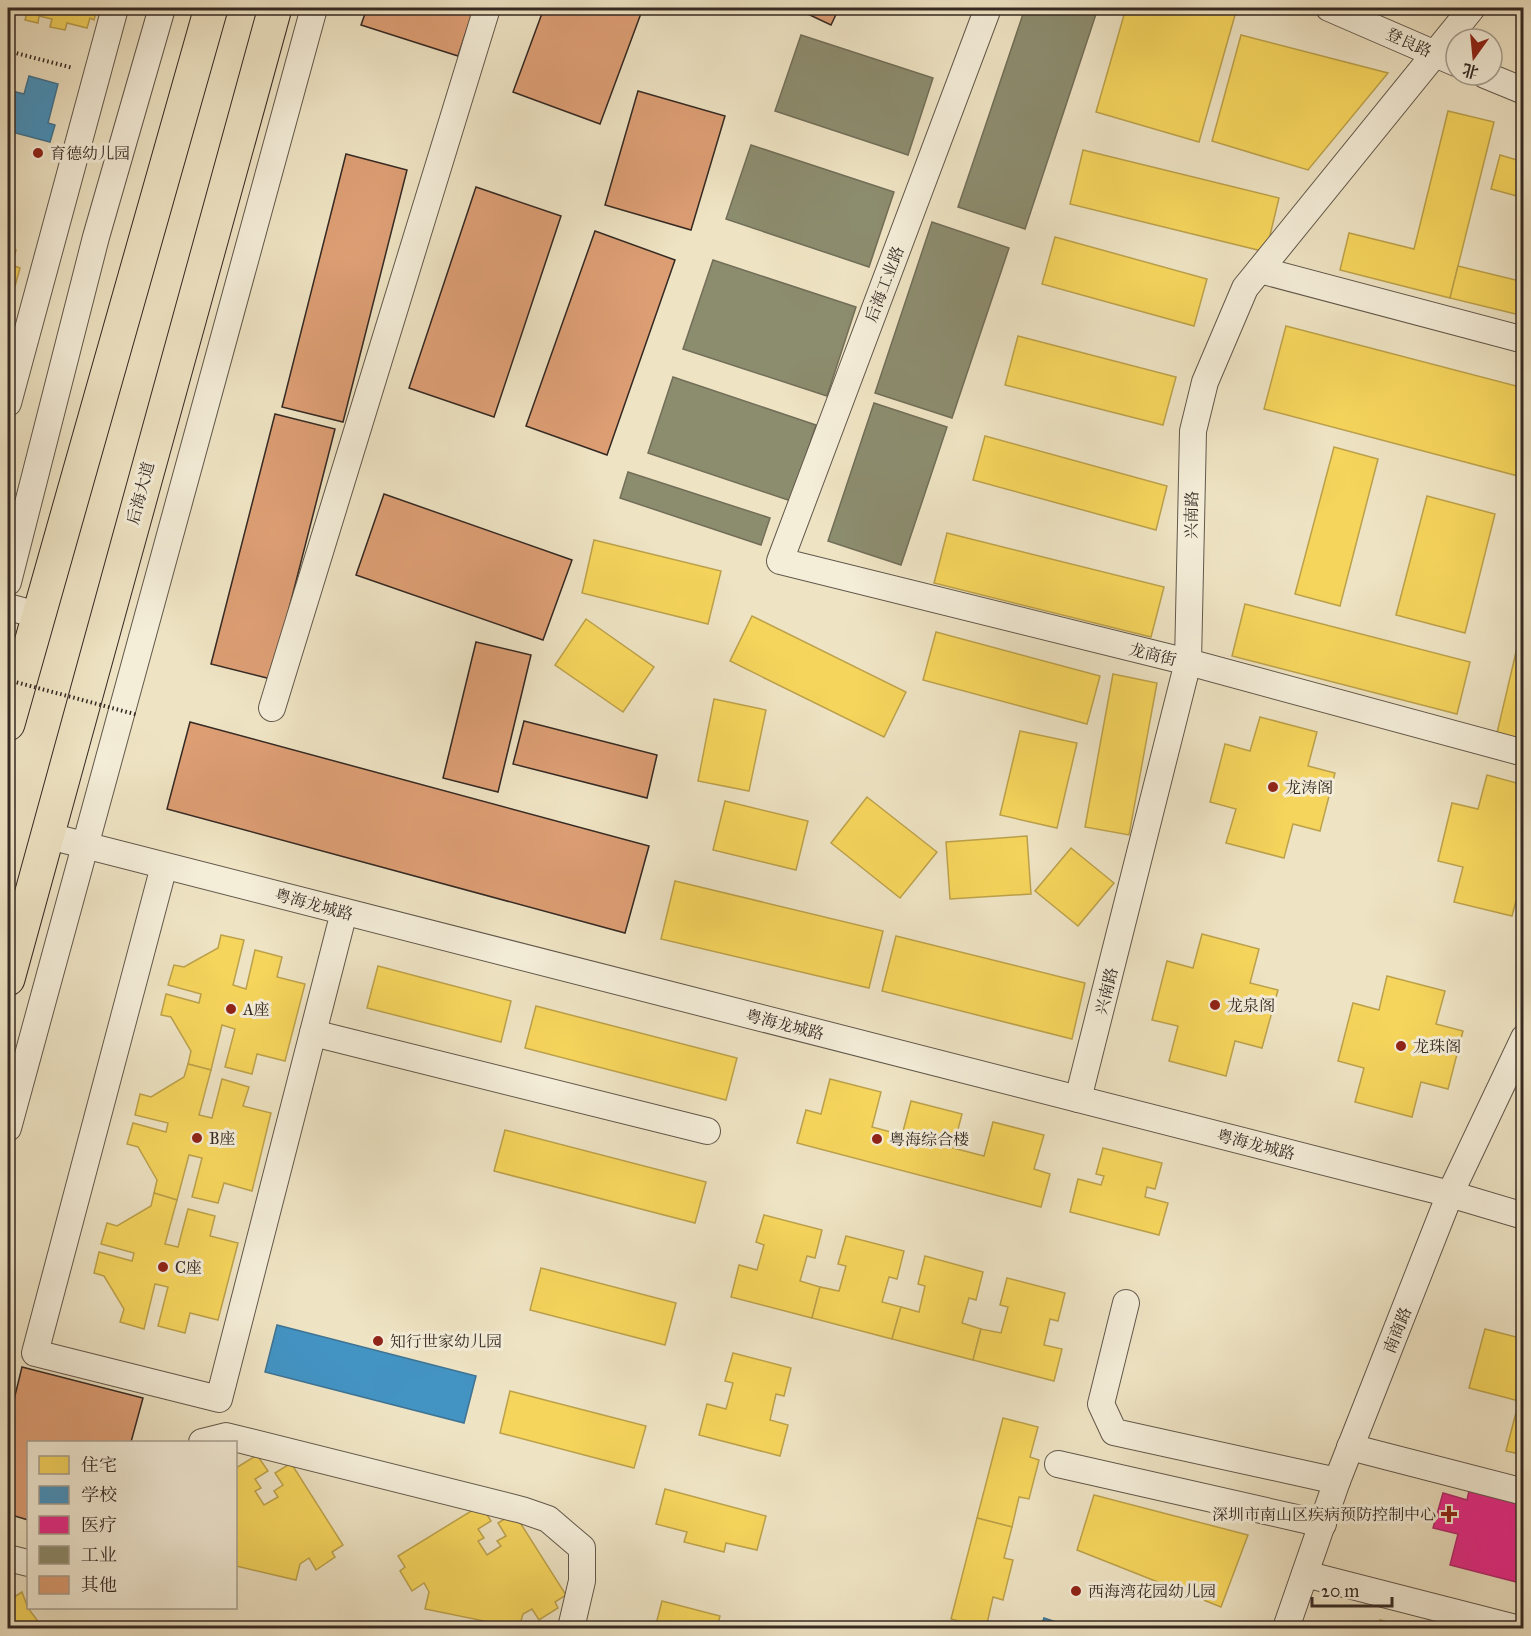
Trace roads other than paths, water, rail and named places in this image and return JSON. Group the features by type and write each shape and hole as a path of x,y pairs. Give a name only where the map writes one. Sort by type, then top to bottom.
{"main road":[{"path":"8,724 23,611 211,8"},
{"name":"后海大道","path":"8,979 45,835 275,8"}],"street":[{"path":"8,403 115,8"},
{"path":"8,582 96,237 162,8"},
{"path":"8,1128 314,8"},
{"path":"272,708 487,8"},
{"name":"后海工业路","path":"780,561 988,8"},
{"name":"登良路","path":"1329,8 1444,58"},
{"name":"兴南路","path":"1462,27 1472,8"},
{"name":"兴南路","path":"1078,1099 1188,662 1193,431 1204,382 1245,288 1444,59"},
{"path":"1504,83 1524,91"},
{"path":"1260,270 1524,340"},
{"name":"龙商街","path":"780,561 1188,662 1524,753"},
{"name":"粤海龙城路","path":"45,835 1450,1194 1524,1216"},
{"path":"164,866 35,1353 219,1399 344,912"},
{"path":"313,1033 707,1131"},
{"name":"南商路","path":"1286,1629 1337,1481 1450,1194 1524,1038"},
{"path":"1125,1303 1101,1404 1114,1431 1337,1481"},
{"path":"209,1441 226,1436 522,1510 548,1519 566,1531 582,1548 582,1581 571,1629"},
{"path":"1350,1447 1524,1492"},
{"path":"1058,1464 1323,1524"},
{"path":"8,1558 27,1563"},
{"path":"1305,1574 1516,1629"}],"place":[{"name":"育德幼儿园","path":"38,153"},
{"name":"龙涛阁","path":"1273,787"},
{"name":"龙泉阁","path":"1215,1005"},
{"name":"A座","path":"231,1009"},
{"name":"龙珠阁","path":"1401,1046"},
{"name":"B座","path":"197,1138"},
{"name":"粤海综合楼","path":"877,1139"},
{"name":"C座","path":"163,1267"},
{"name":"知行世家幼儿园","path":"378,1341"},
{"name":"深圳市南山区疾病预防控制中心","path":"1449,1514"},
{"name":"西海湾花园幼儿园","path":"1076,1591"}]}
